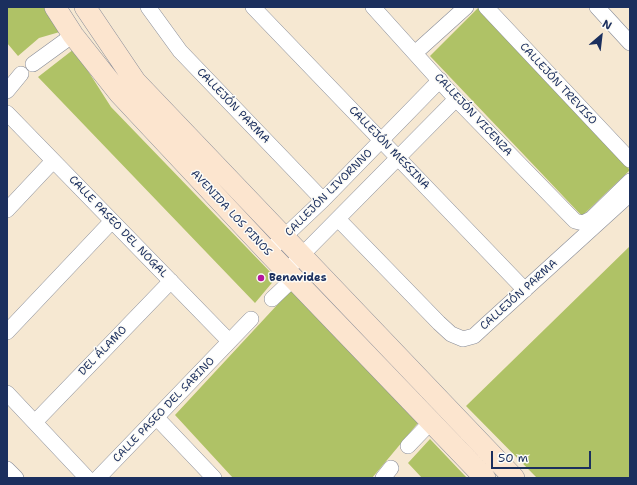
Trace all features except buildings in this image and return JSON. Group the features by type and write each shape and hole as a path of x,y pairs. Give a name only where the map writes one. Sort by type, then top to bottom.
{"street":[{"name":"AVENIDA LOS PINOS","path":"55,7 74,35 119,93 289,275 485,478"},
{"name":"AVENIDA LOS PINOS","path":"85,7 135,81 514,478"},
{"name":"CALLEJÓN PARMA","path":"148,7 180,51 323,200"},
{"name":"CALLEJÓN MESSINA","path":"253,7 525,290"},
{"name":"CALLEJÓN VICENZA","path":"373,7 456,99 575,221 583,223 591,219 630,181"},
{"path":"415,53 466,7"},
{"name":"CALLEJÓN TREVISO","path":"486,7 630,160"},
{"path":"597,7 630,43"},
{"path":"33,64 74,35"},
{"path":"7,91 21,74"},
{"name":"CALLEJÓN LIVORNNO","path":"268,252 285,238 440,80"},
{"path":"272,299 302,255 456,99"},
{"name":"CALLE PASEO DEL NOGAL","path":"7,113 229,341"},
{"path":"7,210 53,161"},
{"name":"CALLEJÓN PARMA","path":"338,219 439,323 451,334 463,339 474,336 630,194"},
{"path":"7,332 112,221"},
{"name":"DEL ÁLAMO","path":"35,422 171,281"},
{"name":"CALLE PASEO DEL SABINO","path":"98,478 251,319"},
{"path":"7,393 87,478"},
{"path":"156,417 214,478"},
{"path":"408,446 431,422"},
{"path":"7,469 16,478"}],"green space":[{"path":"7,7 48,7 63,31 39,38 18,56 7,43"},
{"path":"478,8 630,170 582,216 430,56"},
{"path":"74,49 111,107 276,278 255,303 38,77"},
{"path":"630,246 630,478 537,478 466,406"},
{"path":"291,290 418,423 372,478 233,478 175,415"},
{"path":"430,439 467,478 422,478 408,463"}],"place":[{"name":"Benavides","path":"261,278"}]}
